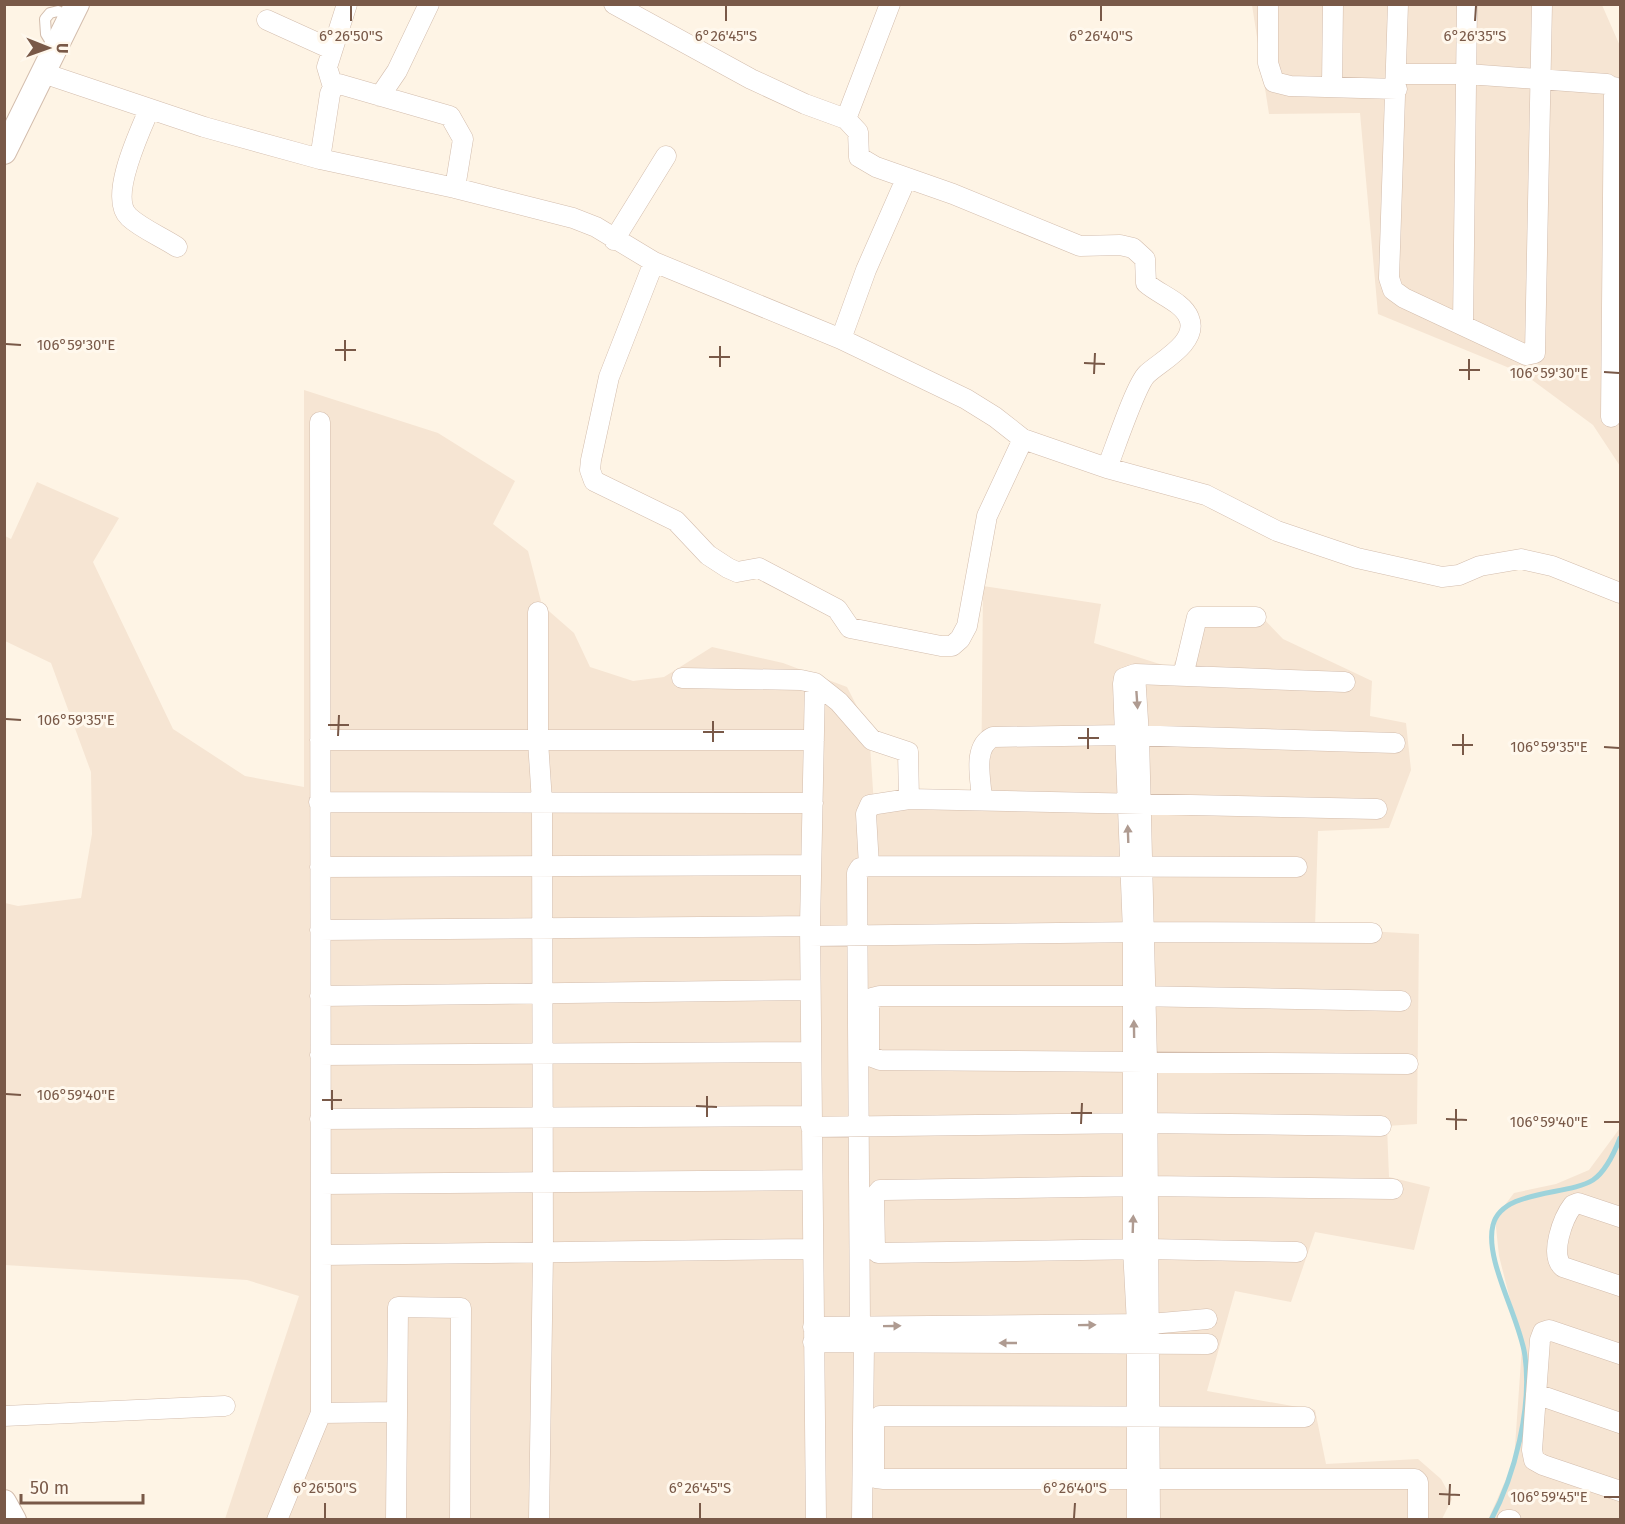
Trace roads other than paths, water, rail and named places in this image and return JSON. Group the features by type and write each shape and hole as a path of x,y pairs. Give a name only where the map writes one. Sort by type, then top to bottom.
{"street":[{"path":"320,159 333,87 327,67 347,4"},
{"path":"380,96 397,70 429,4"},
{"path":"614,4 751,79 805,104 846,119 858,132 860,157 876,167 953,194 1080,246 1120,245 1133,248 1144,259 1146,283 1188,316 1191,326 1188,335 1168,358 1145,376 1107,468"},
{"path":"846,119 890,4"},
{"path":"1268,4 1268,63 1275,82 1290,86 1332,86 1467,74 1608,84 1617,91 1617,260 1611,417"},
{"path":"1332,86 1333,4"},
{"path":"1398,4 1389,278 1393,290 1404,298 1526,355 1535,353 1542,4"},
{"path":"1464,325 1467,4"},
{"path":"4,152 54,47 74,11"},
{"path":"267,20 331,49"},
{"path":"43,73 149,110 320,159 455,188 573,218 596,227 614,240 654,262 841,339 966,399 995,417 1023,440 1107,468 1206,495 1277,531 1357,558 1442,577 1521,559 1552,566 1620,593"},
{"path":"333,87 339,84 450,116 463,140 455,188"},
{"path":"149,110 129,159 123,203 127,215 177,247"},
{"path":"614,240 666,156"},
{"path":"841,339 866,270 906,179"},
{"path":"654,262 609,377 591,460 590,471 594,481 676,521 708,555 728,568 737,572 759,568 837,609 850,628 941,646 952,646 960,639 967,626 987,516 1023,440"},
{"path":"277,1520 321,1413 320,422"},
{"path":"538,612 538,741 542,802 543,1054 539,1520"},
{"path":"1183,676 1197,617 1256,617"},
{"path":"1137,1520 1143,1479 1143,1334 1140,1249 1141,1061 1132,736 1123,684 1127,675 1135,674 1345,682"},
{"path":"682,678 815,682 839,702 872,740 908,752 909,799"},
{"path":"815,682 810,990 816,1520"},
{"path":"982,800 980,749 985,741 993,737 1132,736 1395,743"},
{"path":"320,740 814,740"},
{"path":"869,866 866,814 870,805 909,799 1134,802 1377,809"},
{"path":"320,802 813,803"},
{"path":"320,867 812,865"},
{"path":"862,1520 857,935 857,873 860,868 869,866 1135,869 1297,867"},
{"path":"320,930 542,928 810,931 857,935 1138,932 1372,933"},
{"path":"320,996 810,990"},
{"path":"1401,1000 1139,996 880,996 872,998 869,1004 869,1052 872,1058 880,1060 1408,1064"},
{"path":"320,1055 811,1052"},
{"path":"320,1119 543,1118 811,1122 858,1127 1140,1124 1381,1126"},
{"path":"321,1184 812,1180"},
{"path":"1297,1252 1140,1249 878,1253 875,1250 874,1202 880,1190 1141,1186 1393,1189"},
{"path":"1620,1217 1578,1203 1573,1205 1556,1253 1557,1262 1563,1267 1620,1286"},
{"path":"321,1256 812,1250"},
{"path":"396,1520 398,1307 461,1308 460,1520"},
{"path":"1143,1334 1207,1319"},
{"path":"1620,1354 1549,1330 1543,1332 1540,1340 1532,1450 1534,1460 1620,1491"},
{"path":"813,1335 1143,1334 1208,1344"},
{"path":"1536,1394 1620,1423"},
{"path":"4,1416 225,1406"},
{"path":"321,1413 397,1412"},
{"path":"1305,1417 885,1415 880,1416 874,1422 874,1472 879,1479 1415,1479 1418,1482 1418,1520"},
{"path":"1143,1479 1150,1520"},
{"path":"4,1502 14,1520"}],"waterway":[{"path":"1491,1520 1507,1483 1520,1440 1527,1376 1522,1341 1494,1255 1493,1225 1499,1213 1522,1199 1568,1189 1593,1180 1605,1167 1620,1138"}]}
